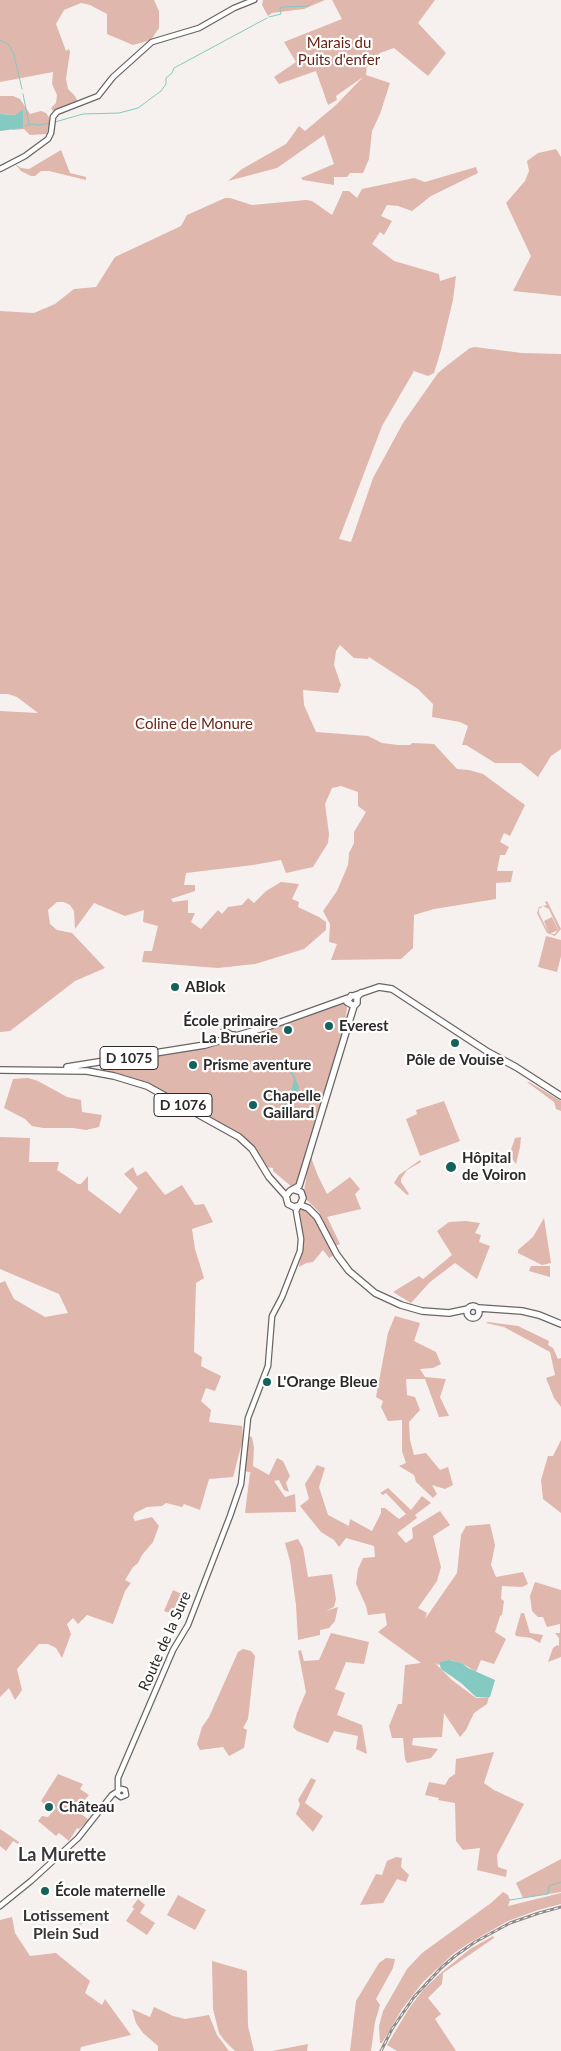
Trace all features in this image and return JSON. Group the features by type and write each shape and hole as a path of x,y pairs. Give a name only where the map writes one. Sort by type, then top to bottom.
{"main road":[{"path":"0,169 25,156 48,139 51,133 53,117 57,112 98,96 113,77 152,42 204,25 234,8 254,0"},
{"path":"300,1235 290,1206 286,1202 290,1192 299,1186 349,1020 351,1001 362,992 380,987 388,988 561,1098"},
{"name":"D 1075","path":"226,1035 270,1026 339,1000 351,1001"},
{"name":"D 1075","path":"0,1069 76,1067 181,1050 226,1035 270,1026"},
{"name":"D 1075","path":"43,1068 79,1071"},
{"name":"D 1075","path":"0,1069 79,1071"},
{"name":"D 1076","path":"79,1071 126,1079 164,1094 239,1137 252,1149 267,1172 290,1192"},
{"path":"300,1235 296,1212 303,1196 307,1159"},
{"path":"290,1192 303,1196 318,1215 328,1238"},
{"path":"290,1206 306,1206 314,1214 349,1270 366,1286 381,1296 401,1305 422,1311 468,1312 474,1318 479,1311"},
{"name":"Route de la Sure","path":"0,1906 56,1859 78,1838 110,1799 120,1792 120,1776 174,1650 188,1625 230,1516 242,1477 248,1418 268,1366 272,1316 282,1298 297,1262 301,1245 300,1235"},
{"path":"468,1312 472,1306 479,1311 532,1313 561,1324"}],"green space":[{"path":"0,0 154,0 159,11 159,28 151,40 133,45 107,34 107,14 90,5 81,3 64,10 56,24 66,51 69,49 70,52 66,79 68,89 78,102 53,111 51,108 56,103 57,95 52,84 53,72 0,82"},
{"name":"Marais du Puits d'enfer","path":"263,0 325,0 304,9 272,13 268,16 262,5"},
{"name":"Marais du Puits d'enfer","path":"332,0 435,0 418,23 446,53 428,76 394,48 380,53 367,65 366,75 390,83 380,114 372,131 369,159 363,173 350,173 347,177 334,177 334,185 303,180 301,178 334,164 324,135 277,168 228,181 242,169 286,144 299,126 305,131 336,105 363,77 336,96 337,100 328,105 316,71 279,84 274,77 296,62 284,42 342,19"},
{"path":"0,96 13,96 20,99 30,114 41,111 46,113 50,119 47,134 30,135 24,129 12,130 16,115 0,114"},
{"path":"556,149 561,157 561,296 513,291 531,256 506,203 525,181 529,171 527,161 538,153"},
{"path":"61,150 70,173 86,177 86,180 49,171 41,171 35,176 31,176 21,171 15,164 21,168 29,169"},
{"name":"Coline de Monure","path":"476,167 478,173 431,196 412,211 398,206 387,205 381,216 392,221 384,235 380,232 372,244 394,261 439,274 440,281 456,276 453,300 434,373 428,376 414,371 382,426 339,539 351,542 373,478 403,423 438,373 470,348 475,347 522,353 561,354 561,749 551,756 538,777 521,763 495,763 466,745 462,745 468,726 460,722 432,717 433,704 418,689 369,657 368,659 354,658 340,645 336,651 334,665 341,685 338,693 303,690 304,705 316,732 368,736 382,743 398,745 410,745 412,743 434,744 457,769 483,774 525,805 510,836 504,833 500,842 509,847 505,855 500,855 497,871 513,871 511,882 496,883 496,899 434,909 414,915 413,948 401,959 331,960 337,944 329,942 330,924 323,911 337,891 348,865 349,853 354,843 354,832 366,812 358,806 358,792 341,786 332,788 325,804 329,834 328,843 313,867 286,873 281,860 186,873 184,885 195,885 195,891 171,899 173,902 188,900 188,913 195,913 191,922 201,929 218,910 222,914 228,907 242,905 248,898 254,903 266,891 281,882 299,884 292,899 299,902 298,907 326,922 326,930 304,949 255,964 218,968 142,962 144,951 152,951 158,926 143,922 144,910 125,916 94,903 75,929 74,911 70,905 64,902 57,902 48,910 50,924 57,930 72,933 105,968 75,981 10,1031 0,1032 0,711 38,713 17,697 0,694 0,311 34,313 55,304 74,289 96,287 115,257 181,226 187,215 225,198 252,205 306,200 312,201 332,215 343,191 349,191 357,198 362,189 414,178 425,182"},
{"path":"547,901 561,929 555,936 547,933 537,913 539,907 543,906 547,905 545,902","holes":["543,906 549,909 558,929 552,917 544,921 548,932 539,909"]},
{"path":"546,936 561,940 561,956 557,972 538,967"},
{"path":"345,1003 347,1008 345,1027 297,1185 292,1187 273,1171 273,1168 266,1167 248,1141 238,1132 156,1088 107,1071 117,1062 213,1047"},
{"path":"28,1078 38,1081 67,1097 81,1100 82,1112 102,1115 99,1127 86,1130 32,1126 25,1119 4,1108 13,1079"},
{"path":"527,1082 561,1101 561,1111 556,1109 554,1102"},
{"path":"444,1101 460,1141 420,1156 406,1119 417,1114 416,1110"},
{"path":"0,1137 30,1138 29,1162 59,1162 57,1170 78,1184 81,1184 88,1176 88,1190 120,1214 138,1188 124,1174 133,1167 137,1176 146,1171 165,1195 182,1185 195,1205 204,1204 213,1222 192,1229 195,1249 204,1278 196,1283 194,1352 202,1357 201,1366 221,1376 215,1391 206,1388 201,1401 211,1410 209,1422 242,1426 243,1439 233,1477 209,1479 200,1510 184,1504 182,1507 166,1503 162,1506 147,1507 135,1513 133,1517 135,1521 152,1517 159,1526 153,1542 125,1580 131,1583 125,1591 113,1624 87,1615 78,1624 73,1618 67,1624 71,1634 62,1658 56,1648 48,1644 39,1644 17,1669 22,1690 15,1700 9,1688 0,1697 0,1283 5,1281 14,1299 45,1317 68,1313 59,1294 0,1269"},
{"path":"521,1137 516,1164 512,1159 511,1150 515,1138"},
{"path":"310,1155 327,1194 350,1177 360,1189 355,1194 361,1209 327,1217 340,1244 335,1246 319,1212 306,1199 304,1191"},
{"path":"420,1160 421,1162 407,1170 401,1179 409,1194 407,1195 394,1183 399,1175"},
{"path":"304,1208 313,1216 334,1255 329,1258 323,1250 313,1262 299,1267 303,1244 299,1210"},
{"path":"544,1218 551,1263 542,1265 518,1253 518,1250 533,1237"},
{"path":"466,1221 480,1223 475,1233 481,1235 479,1242 490,1246 477,1279 455,1263 430,1282 411,1303 393,1292 419,1276 423,1279 452,1255 437,1231 449,1222"},
{"path":"531,1266 550,1266 550,1277 529,1271"},
{"path":"395,1316 420,1323 414,1341 436,1352 441,1364 433,1368 420,1369 425,1377 446,1379 440,1397 449,1416 439,1417 425,1379 406,1379 407,1395 415,1397 420,1410 409,1422 410,1440 414,1455 426,1453 440,1470 448,1467 453,1485 445,1489 432,1485 437,1494 433,1498 416,1482 414,1475 399,1466 406,1463 402,1451 402,1420 388,1421 381,1407 383,1401 376,1397 388,1333"},
{"path":"486,1323 518,1326 549,1341 548,1345 553,1348 558,1359 561,1358 561,1407 554,1398 546,1378 555,1375 550,1352 504,1327"},
{"path":"246,1436 252,1437 254,1448 253,1466 269,1475 277,1458 283,1461 290,1476 286,1483 289,1492 284,1490 279,1480 274,1481 285,1497 295,1494 296,1512 245,1513 250,1473 252,1473 245,1471"},
{"path":"561,1440 561,1513 543,1499 541,1480 548,1456 553,1456"},
{"path":"317,1465 325,1468 319,1487 328,1515 349,1526 350,1519 372,1531 381,1513 381,1508 385,1508 399,1519 406,1514 386,1493 383,1495 380,1493 388,1488 411,1510 422,1496 431,1503 415,1515 417,1518 397,1533 406,1543 413,1538 412,1528 440,1511 450,1525 433,1536 441,1567 437,1581 418,1608 427,1613 425,1619 457,1573 461,1535 466,1526 490,1524 495,1545 491,1565 496,1577 523,1572 528,1584 522,1587 502,1586 501,1599 504,1601 502,1615 495,1632 506,1639 494,1664 481,1660 476,1672 462,1663 450,1660 440,1662 439,1665 435,1663 452,1680 476,1698 489,1697 487,1704 474,1713 466,1730 460,1737 444,1713 442,1737 413,1738 412,1745 438,1749 431,1758 407,1763 403,1738 392,1738 389,1726 398,1704 402,1704 405,1665 421,1663 378,1632 387,1625 385,1613 368,1615 356,1584 358,1569 363,1558 375,1557 374,1546 346,1538 339,1547 334,1540 321,1532 300,1506 309,1499 305,1484"},
{"path":"298,1539 303,1548 308,1577 332,1574 336,1599 334,1607 326,1611 338,1607 335,1621 329,1628 320,1630 320,1635 298,1640 296,1605 290,1561 285,1543"},
{"path":"535,1582 561,1590 561,1657 548,1662 553,1648 557,1645 559,1646 559,1638 555,1633 560,1633 560,1624 547,1627 543,1617 538,1617 532,1611 530,1596"},
{"path":"173,1590 188,1597 180,1617 164,1611"},
{"path":"521,1613 524,1613 530,1633 543,1635 540,1643 531,1638 516,1636"},
{"path":"331,1633 369,1642 364,1664 346,1662 335,1689 345,1693 337,1715 362,1725 367,1754 356,1749 358,1736 334,1731 328,1743 297,1731 293,1727 306,1692 298,1651 301,1650 304,1661 319,1660"},
{"path":"243,1649 251,1651 255,1656 248,1719 243,1728 247,1730 244,1748 229,1756 223,1747 200,1750 197,1744 202,1727 209,1717 238,1652"},
{"path":"494,1752 484,1783 494,1790 524,1804 497,1855 498,1867 507,1870 506,1877 477,1870 480,1848 463,1850 456,1841 455,1803 425,1795 429,1782 445,1785 449,1778 455,1774 456,1759"},
{"path":"58,1774 83,1784 80,1789 89,1795 76,1810 89,1820 79,1829 77,1828 69,1841 59,1833 56,1836 38,1821 42,1816 48,1817 56,1808 48,1801 44,1804 41,1801"},
{"path":"311,1778 316,1780 305,1803 323,1816 313,1832 296,1814 300,1804 298,1800"},
{"path":"0,1829 19,1842 18,1844 13,1841 6,1851 0,1846"},
{"path":"396,1857 402,1858 401,1867 409,1875 406,1882 397,1879 383,1903 360,1905 376,1874 382,1875 387,1861"},
{"path":"561,1859 561,1892 523,1898 516,1883"},
{"path":"503,1892 508,1895 510,1900 508,1906 561,1893 561,1904 508,1921 453,1954 423,1982 402,2009 382,2043 380,2043 379,2026 383,2011 407,1969 422,1953 491,1903"},
{"path":"178,1895 206,1910 195,1930 167,1915"},
{"path":"138,1899 145,1905 140,1913 155,1923 147,1935 126,1921 134,1909 136,1910 132,1907"},
{"path":"84,1910 90,1919 80,1925 74,1916"},
{"path":"12,1917 15,1933 30,1956 56,1953 90,1981 85,1993 102,2005 105,1999 131,2035 81,2047 80,2051 0,2051 0,1920"},
{"path":"493,1936 494,1938 443,1973 442,1984 428,1998 441,2014 435,2019 456,2051 397,2051 387,2045 410,2007 424,1989 470,1949"},
{"path":"386,1958 395,1959 393,1968 376,1999 380,2005 375,2022 371,2051 350,2051 356,2001 379,1963"},
{"path":"212,1961 247,1971 248,2026 254,2051 235,2051 219,2033 213,2009"},
{"path":"154,2007 173,2016 185,2019 209,2015 217,2035 229,2051 158,2051 158,2046 143,2033 136,2023 132,2009 150,2017"},
{"path":"308,2044 307,2051 272,2051"}],"water":[{"path":"23,110 23,128 0,131 0,114 15,115"},
{"path":"285,1054 299,1087 298,1092 286,1105 294,1117 281,1109 290,1097 294,1079 286,1064"},
{"path":"449,1660 462,1663 468,1668 495,1680 490,1697 476,1697 461,1683 441,1669 439,1662"}],"waterway":[{"path":"269,17 281,14 280,8 282,7 308,6 314,0"},
{"path":"55,122 83,114 119,113 138,108 161,91 166,84 166,78 172,73 174,68 267,18"},
{"path":"0,40 9,45 14,55 22,89"},
{"path":"23,94 29,124"},
{"path":"25,126 50,123"},
{"path":"510,1900 548,1894 549,1886 561,1882"}],"railway":[{"path":"381,2051 392,2029 414,1997 455,1956 475,1942 510,1923 561,1907"}],"place":[{"name":"ABlok","path":"175,987"},
{"name":"Everest","path":"329,1026"},
{"name":"École primaire La Brunerie","path":"288,1030"},
{"name":"Pôle de Vouise","path":"455,1043"},
{"name":"Prisme aventure","path":"193,1065"},
{"name":"Chapelle Gaillard","path":"253,1105"},
{"name":"Hôpital de Voiron","path":"451,1167"},
{"name":"L'Orange Bleue","path":"267,1382"},
{"name":"Château","path":"49,1807"},
{"name":"École maternelle","path":"45,1891"}],"district":[{"name":"La Murette","path":"62,1855"},
{"name":"Lotissement Plein Sud","path":"66,1925"}]}
